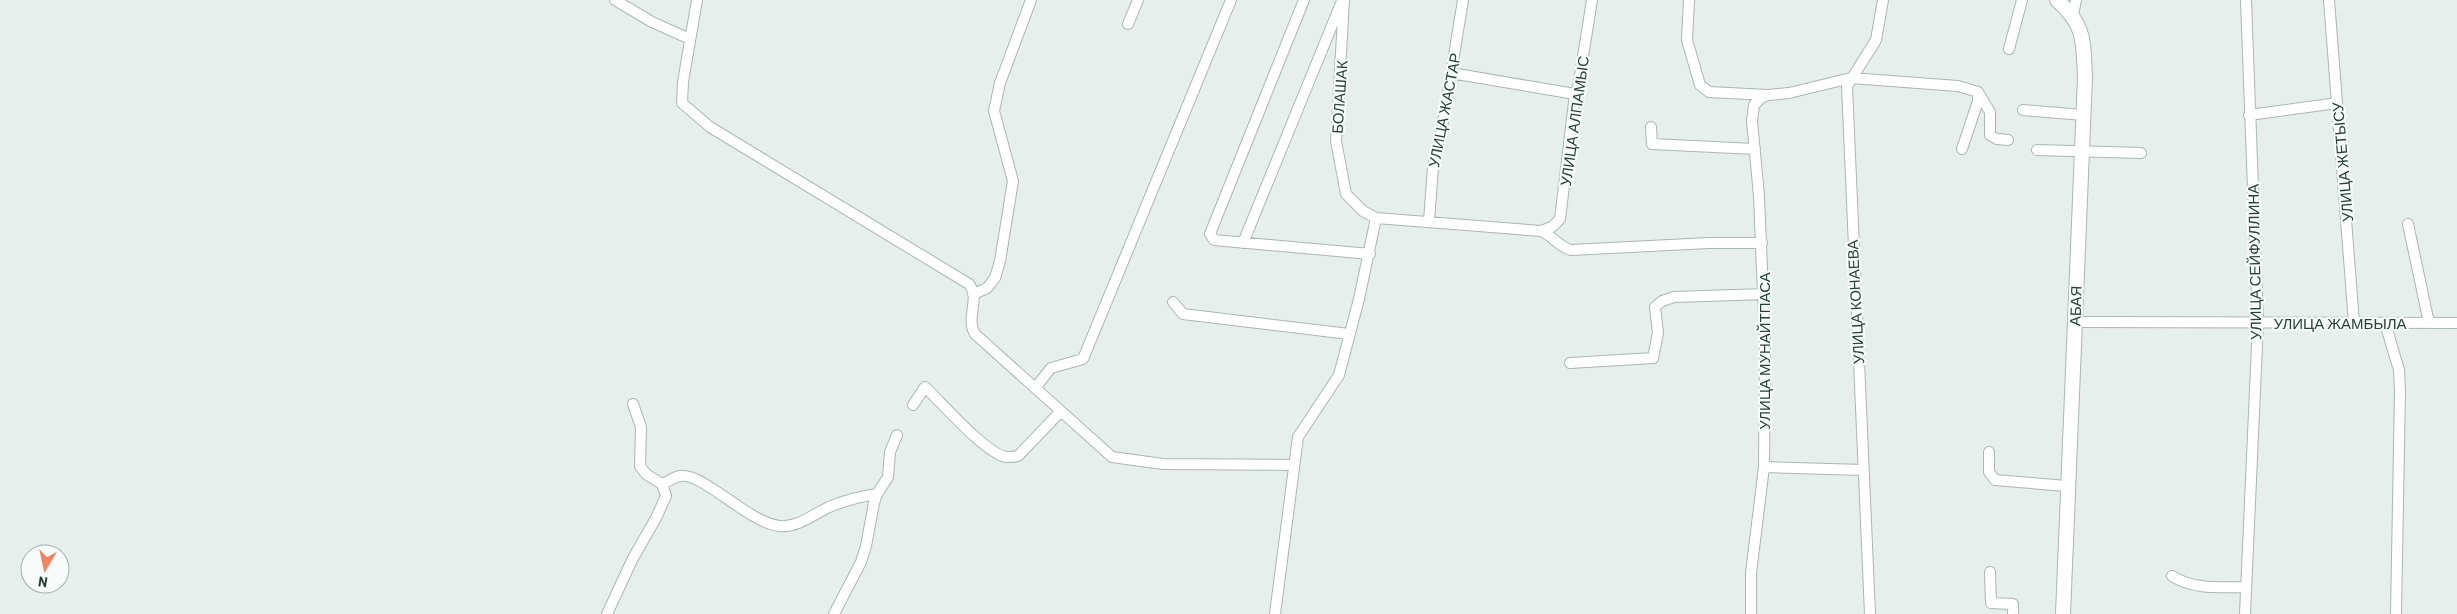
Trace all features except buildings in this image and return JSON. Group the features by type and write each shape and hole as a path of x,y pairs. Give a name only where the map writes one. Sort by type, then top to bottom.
{"street":[{"path":"615,0 652,22 690,38"},
{"path":"697,0 683,82 682,103 697,117 969,284 974,294 970,326 975,334 1112,457 1163,464 1294,465"},
{"path":"974,294 987,288 995,278 1000,261 1013,180 994,111 1000,83 1031,0"},
{"path":"1128,24 1138,0"},
{"path":"1036,387 1051,368 1083,359 1231,0"},
{"path":"1304,0 1210,234 1214,240 1370,254"},
{"path":"1243,243 1343,0"},
{"name":"БОЛАШАК","path":"1343,0 1336,141 1346,194 1364,211 1376,218"},
{"name":"УЛИЦА ЖАСТАР","path":"1429,221 1433,167 1452,73 1463,0"},
{"name":"УЛИЦА АЛПАМЫС","path":"1541,231 1552,227 1560,219 1576,94 1592,0"},
{"path":"1689,0 1687,40 1700,85 1710,92 1768,96 1789,93 1851,78 1958,86 1978,92 1990,112 1990,136 2008,140"},
{"name":"УЛИЦА КОНАЕВА","path":"1870,614 1847,86 1876,40 1884,0"},
{"path":"2009,49 2022,0"},
{"path":"2057,0 2073,16"},
{"path":"2073,16 2076,0"},
{"name":"УЛИЦА СЕЙФУЛЛИНА","path":"2245,614 2258,323 2246,0"},
{"name":"УЛИЦА ЖЕТЫСУ","path":"2329,0 2354,323"},
{"name":"АБАЯ","path":"2063,614 2066,486 2085,77 2081,32 2073,16"},
{"path":"1452,73 1576,94"},
{"path":"1962,149 1978,101 1978,92"},
{"name":"УЛИЦА МУНАЙТПАСА","path":"1751,614 1751,573 1764,467 1765,294 1752,110 1756,102 1768,96"},
{"path":"2250,115 2337,103"},
{"path":"2023,110 2083,115"},
{"path":"1651,127 1652,144 1755,149"},
{"path":"2037,150 2141,153"},
{"path":"1275,614 1298,437 1338,375 1370,254 1376,218 1541,231 1549,235 1562,248 1571,250 1709,243 1762,244"},
{"path":"2408,224 2429,323"},
{"path":"1570,363 1653,358 1658,334 1655,307 1662,301 1674,297 1765,294"},
{"path":"1173,302 1183,314 1350,334"},
{"name":"УЛИЦА ЖАМБЫЛА","path":"2074,322 2457,323"},
{"path":"2385,323 2399,370 2400,391 2396,614"},
{"path":"913,405 924,387 983,444 1004,457 1018,456 1061,411"},
{"path":"607,614 632,560 666,496 662,484 646,474 640,466 641,426 633,404"},
{"path":"834,614 861,562 877,494 888,477 890,452 897,435"},
{"path":"1989,452 1989,472 1995,480 2066,486"},
{"path":"1764,467 1863,470"},
{"path":"662,484 678,476 699,479 731,503 759,519 770,525 783,526 795,524 855,498 877,494"},
{"path":"1990,572 1991,603 2013,604 2013,614"},
{"path":"2172,576 2180,581 2198,586 2246,588"}]}
